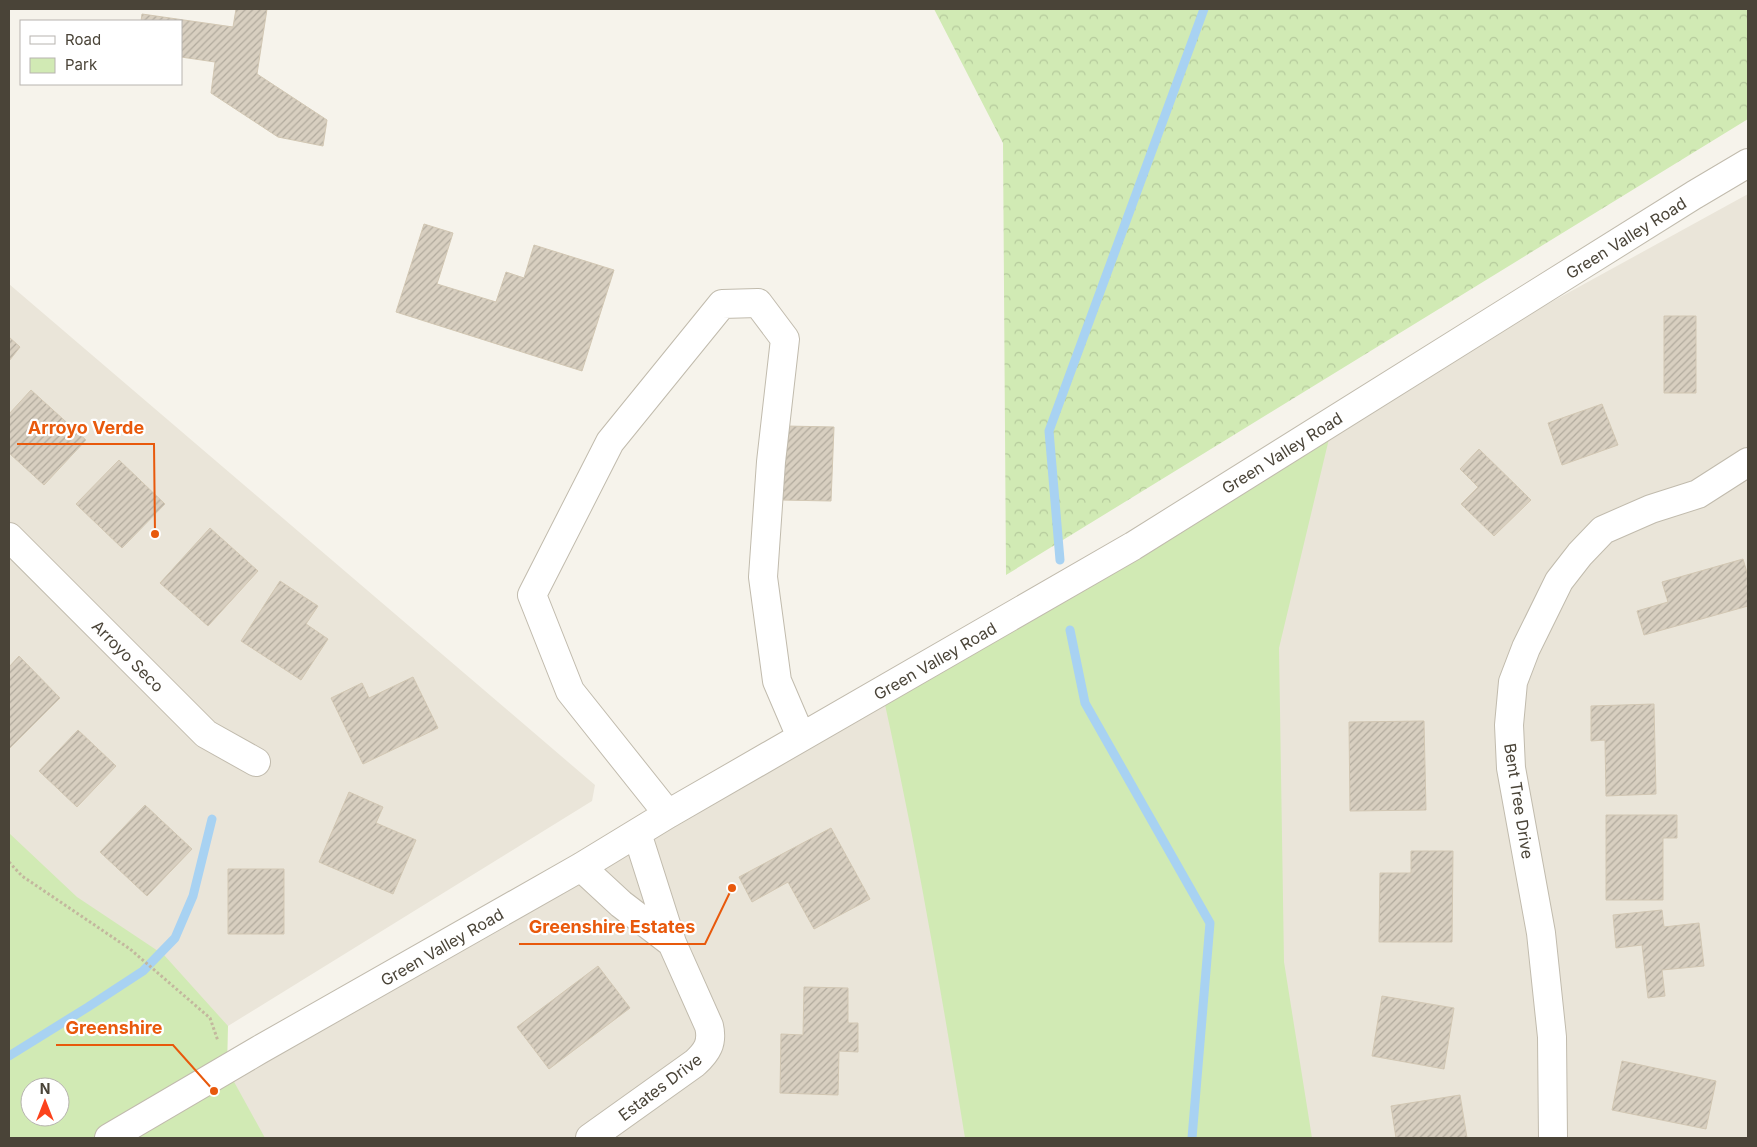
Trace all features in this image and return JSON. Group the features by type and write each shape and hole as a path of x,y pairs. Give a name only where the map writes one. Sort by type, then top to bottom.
{"street":[{"name":"Green Valley Road","path":"109,1138 581,867 668,814 1133,546 1694,195 1748,164"},
{"path":"668,814 570,691 532,595 610,442 722,304 758,303 785,339 771,462 763,577 777,681 801,737"},
{"name":"Bent Tree Drive","path":"1553,1138 1552,1037 1541,933 1511,768 1509,725 1513,682 1526,648 1559,581 1580,554 1603,530 1651,509 1698,494 1748,462"},
{"name":"Arroyo Seco","path":"9,537 206,734 256,762"},
{"name":"Estates Drive","path":"590,1138 706,1053 712,1035 710,1026 672,943 637,833"},
{"name":"Estates Drive","path":"581,867 621,904 672,943"}],"path":[{"path":"9,862 22,876 130,949 210,1018 227,1069"}],"shaded area":[{"path":"1748,194 1748,1138 109,1138 1333,422"},
{"path":"9,284 595,785 592,801 228,1026 70,1119 70,1077 20,1077 20,1127 56,1127 37,1138 9,1138"}],"green space":[{"path":"934,9 1748,9 1748,119 1006,575 1003,143"},
{"path":"1333,422 1279,648 1284,962 1312,1138 965,1138 927,914 906,802 882,691"},
{"path":"9,833 77,897 164,955 228,1026 227,1069 265,1138 9,1138"}],"building":[{"path":"236,9 267,9 257,74 327,120 323,146 278,137 211,93 215,62 182,57 182,20 141,20 142,14 233,27"},
{"path":"424,224 453,233 437,284 496,302 506,272 524,278 534,245 614,270 582,371 396,312"},
{"path":"1664,316 1696,316 1696,393 1664,393"},
{"path":"9,337 20,347 9,361"},
{"path":"31,390 86,440 44,485 9,453 9,414"},
{"path":"1602,404 1618,445 1562,465 1548,423"},
{"path":"785,426 834,427 831,501 782,500"},
{"path":"1479,449 1531,500 1494,536 1461,504 1478,487 1460,469"},
{"path":"119,460 165,504 122,548 76,504"},
{"path":"210,528 258,571 208,626 160,583"},
{"path":"1743,559 1748,576 1748,606 1644,635 1637,611 1668,602 1662,582"},
{"path":"280,581 318,606 306,624 328,639 301,680 241,641"},
{"path":"19,656 60,698 9,749 9,667"},
{"path":"413,677 438,728 363,764 331,698 362,683 369,698"},
{"path":"1654,704 1656,794 1606,796 1605,740 1591,741 1591,706"},
{"path":"1424,721 1426,810 1350,811 1349,722"},
{"path":"78,730 116,766 77,807 39,771"},
{"path":"349,792 383,807 376,823 416,840 393,894 319,862"},
{"path":"145,805 192,849 147,896 100,852"},
{"path":"1606,815 1677,815 1677,838 1663,838 1663,900 1606,900"},
{"path":"831,828 870,899 814,929 788,882 752,902 739,877"},
{"path":"1411,851 1453,851 1452,942 1379,942 1380,873 1411,873"},
{"path":"228,869 284,869 284,934 228,934"},
{"path":"1662,910 1664,927 1699,923 1704,966 1662,970 1665,996 1648,998 1642,945 1616,948 1613,915"},
{"path":"598,966 630,1008 549,1069 517,1027"},
{"path":"804,987 848,988 848,1023 858,1023 858,1052 839,1051 838,1095 780,1093 781,1034 803,1035"},
{"path":"1382,996 1454,1008 1444,1069 1372,1056"},
{"path":"1622,1061 1716,1081 1706,1129 1612,1110"},
{"path":"1460,1095 1467,1138 1396,1138 1391,1106"}],"waterway":[{"path":"1060,560 1049,431 1204,9"},
{"path":"1070,630 1085,703 1210,923 1192,1138"},
{"path":"9,1056 143,971 175,938 193,896 212,819"}],"place":[{"name":"Arroyo Verde","path":"155,534"},
{"name":"Greenshire Estates","path":"732,888"},
{"name":"Greenshire","path":"214,1091"}]}
